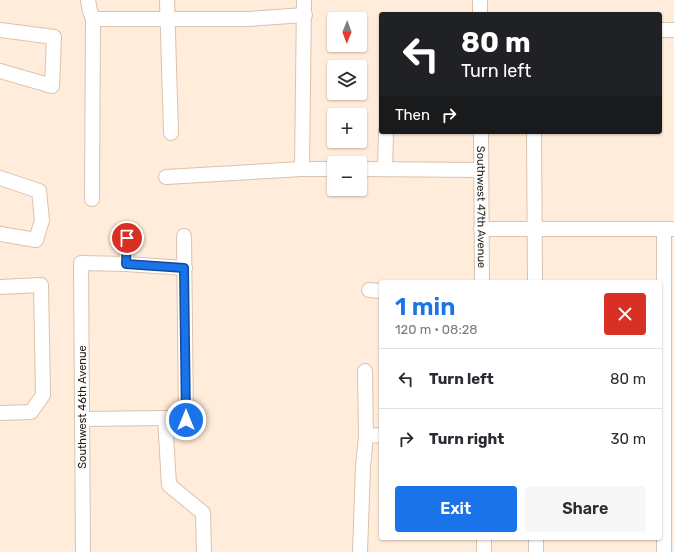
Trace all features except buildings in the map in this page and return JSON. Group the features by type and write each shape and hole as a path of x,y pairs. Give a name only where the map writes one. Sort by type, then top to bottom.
{"street":[{"path":"88,0 93,19 92,198"},
{"path":"167,0 171,133"},
{"path":"302,168 304,0"},
{"path":"480,0 480,12"},
{"path":"93,19 248,19 305,15"},
{"path":"0,30 54,37 52,86 0,71"},
{"path":"662,30 674,30"},
{"path":"385,169 386,134"},
{"name":"Southwest 47th Avenue","path":"481,134 482,280"},
{"path":"534,134 535,280"},
{"path":"166,177 302,168 327,169"},
{"path":"367,169 481,170"},
{"path":"0,178 39,191 42,220 36,240 0,234"},
{"path":"481,229 669,229 664,552"},
{"path":"82,419 165,418 186,420 184,236"},
{"path":"127,238 126,264 184,268"},
{"name":"Southwest 46th Avenue","path":"83,552 81,263 126,264"},
{"path":"0,287 41,285 43,395 31,412 0,413"},
{"path":"360,552 363,467 366,436 366,371"},
{"path":"165,418 169,485 203,513 204,552"},
{"path":"366,436 379,435"},
{"path":"484,540 484,552"},
{"path":"536,540 536,552"}],"route":[{"path":"127,238 126,264 184,268 186,420"}]}
